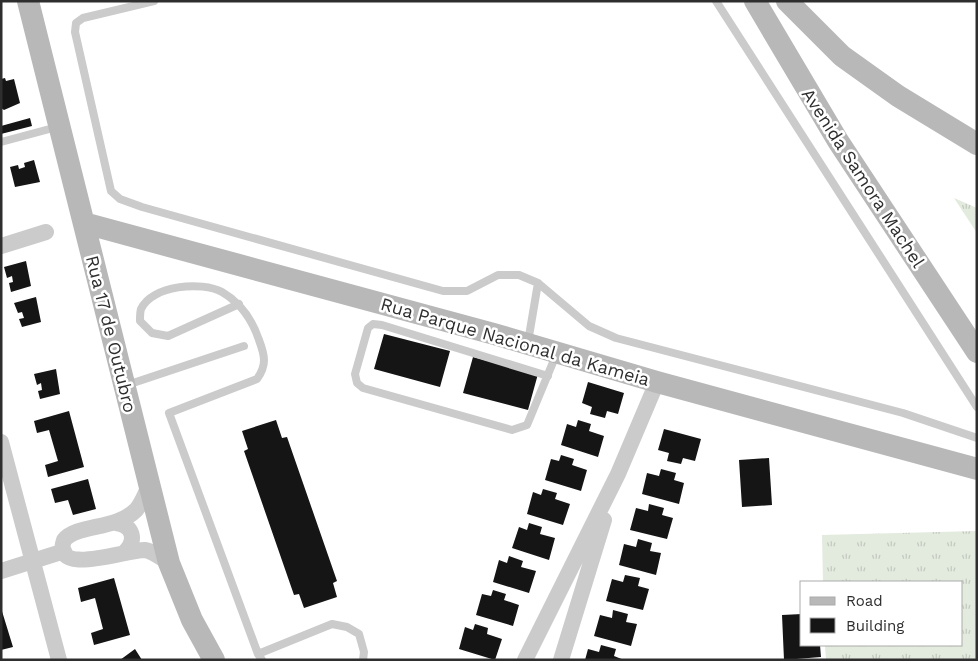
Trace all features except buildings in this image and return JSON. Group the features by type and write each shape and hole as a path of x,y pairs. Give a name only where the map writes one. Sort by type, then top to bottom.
{"street":[{"name":"Rua 17 de Outubro","path":"28,1 168,563 192,620 214,660"},
{"name":"Avenida Samora Machel","path":"755,1 838,141 977,352"},
{"path":"787,1 842,56 898,96 977,144"},
{"name":"Rua Parque Nacional da Kameia","path":"84,223 977,469"},
{"path":"1,246 46,232"},
{"path":"525,660 618,474 657,382"},
{"path":"1,442 59,660"},
{"name":"Rua Parque Nacional da Kameia","path":"947,460 977,461"},
{"path":"561,660 618,474"},
{"path":"149,486 134,511 116,523 71,534 64,540 64,551 69,558 78,562 125,552 148,551 168,563"},
{"path":"116,523 126,526 130,530 131,547 125,552"},
{"path":"1,571 64,551"}],"lane":[{"path":"154,1 83,18 76,23 75,32 110,190 120,200 443,291 467,291 498,275 520,275 538,283 590,326 616,338 903,413 977,438"},
{"path":"716,1 977,407"},
{"path":"1,142 60,127"},
{"path":"528,344 538,283"},
{"path":"239,304 168,336 152,333 140,321 141,309 150,299 174,288 200,285 221,291 239,304 252,320 264,354 265,368 257,379 169,413 260,657 332,624 347,627 359,634 364,652 363,660"},
{"path":"548,376 382,325 373,324 368,328 355,374 357,383 363,388 512,430 527,425 548,376 557,352"},
{"path":"124,386 244,346"}],"green space":[{"path":"954,198 977,208 977,233"},
{"path":"977,531 977,660 826,660 825,646 963,646 963,581 823,581 822,535"}]}
